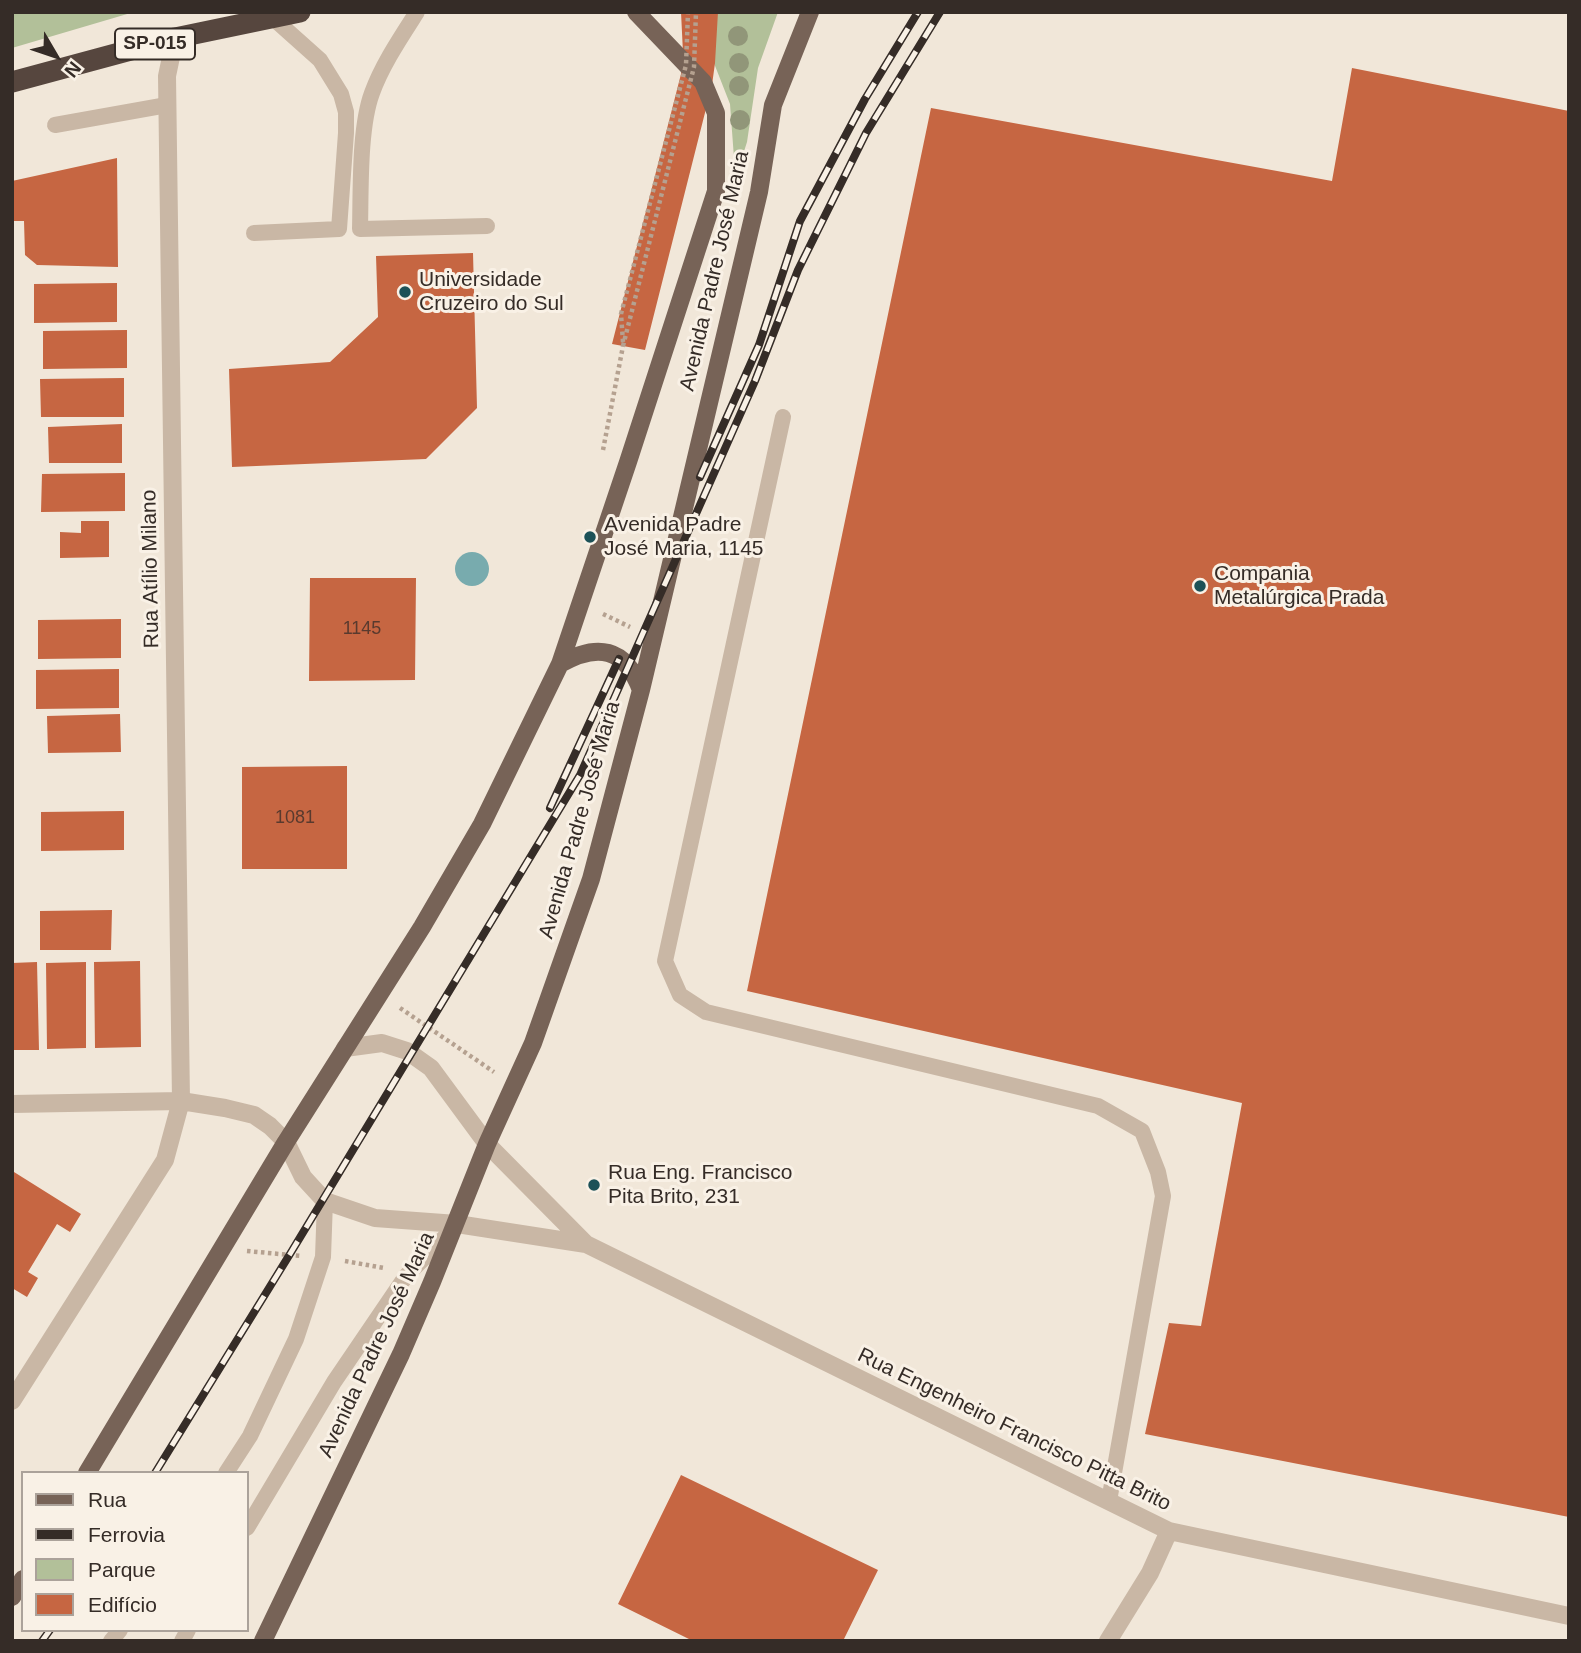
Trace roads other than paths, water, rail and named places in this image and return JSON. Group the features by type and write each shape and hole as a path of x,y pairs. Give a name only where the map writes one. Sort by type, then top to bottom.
{"highway":[{"name":"SP-015","path":"12,82 175,38 300,12"}],"main road":[{"name":"Avenida Padre José Maria","path":"88,1471 286,1142 422,927 482,824 560,664 716,191 716,113 702,82 636,12"},
{"name":"Avenida Padre José Maria","path":"263,1641 401,1354 457,1224 488,1144 533,1042 591,879 641,690 759,192 773,105 810,12"},
{"path":"560,664 592,651 609,652 625,661 636,675 641,690"}],"street":[{"name":"Rua Atílio Milano","path":"12,1401 165,1160 181,1101 167,104 167,76 175,38"},
{"name":"Rua Engenheiro Francisco Pitta Brito","path":"345,1048 382,1043 407,1051 430,1068 488,1144 586,1244"},
{"name":"Rua Engenheiro Francisco Pitta Brito","path":"12,1104 181,1101 254,1115 270,1125 286,1142 303,1177 325,1201 375,1218 457,1224 586,1244 1169,1531 1569,1616"},
{"path":"1108,1641 1150,1573 1169,1531"}],"lane":[{"path":"360,229 365,118 372,92 417,12"},
{"path":"273,18 320,60 341,94 346,111 346,134 339,229"},
{"path":"55,125 167,104"},
{"path":"254,233 487,226"},
{"path":"783,417 665,961 681,995 706,1012 1098,1106 1142,1131 1158,1172 1163,1196 1109,1501"},
{"path":"227,1471 250,1436 296,1339 323,1258 325,1201"},
{"path":"248,1526 334,1382 406,1276 457,1224"}],"water":[{"path":"472,552 484,557 489,569 484,581 472,586 460,581 455,569 460,557"}],"railway":[{"path":"700,477 759,345 800,221 865,99 918,12"},
{"path":"156,1471 580,775 755,381 798,270 866,133 940,12"},
{"path":"550,808 619,659"},
{"path":"42,1641 49,1632"}],"place":[{"name":"Universidade Cruzeiro do Sul","path":"405,292"},
{"name":"Avenida Padre José Maria, 1145","path":"590,537"},
{"name":"Compania Metalúrgica Prada","path":"1200,586"},
{"name":"Rua Eng. Francisco Pita Brito, 231","path":"594,1185"}]}
